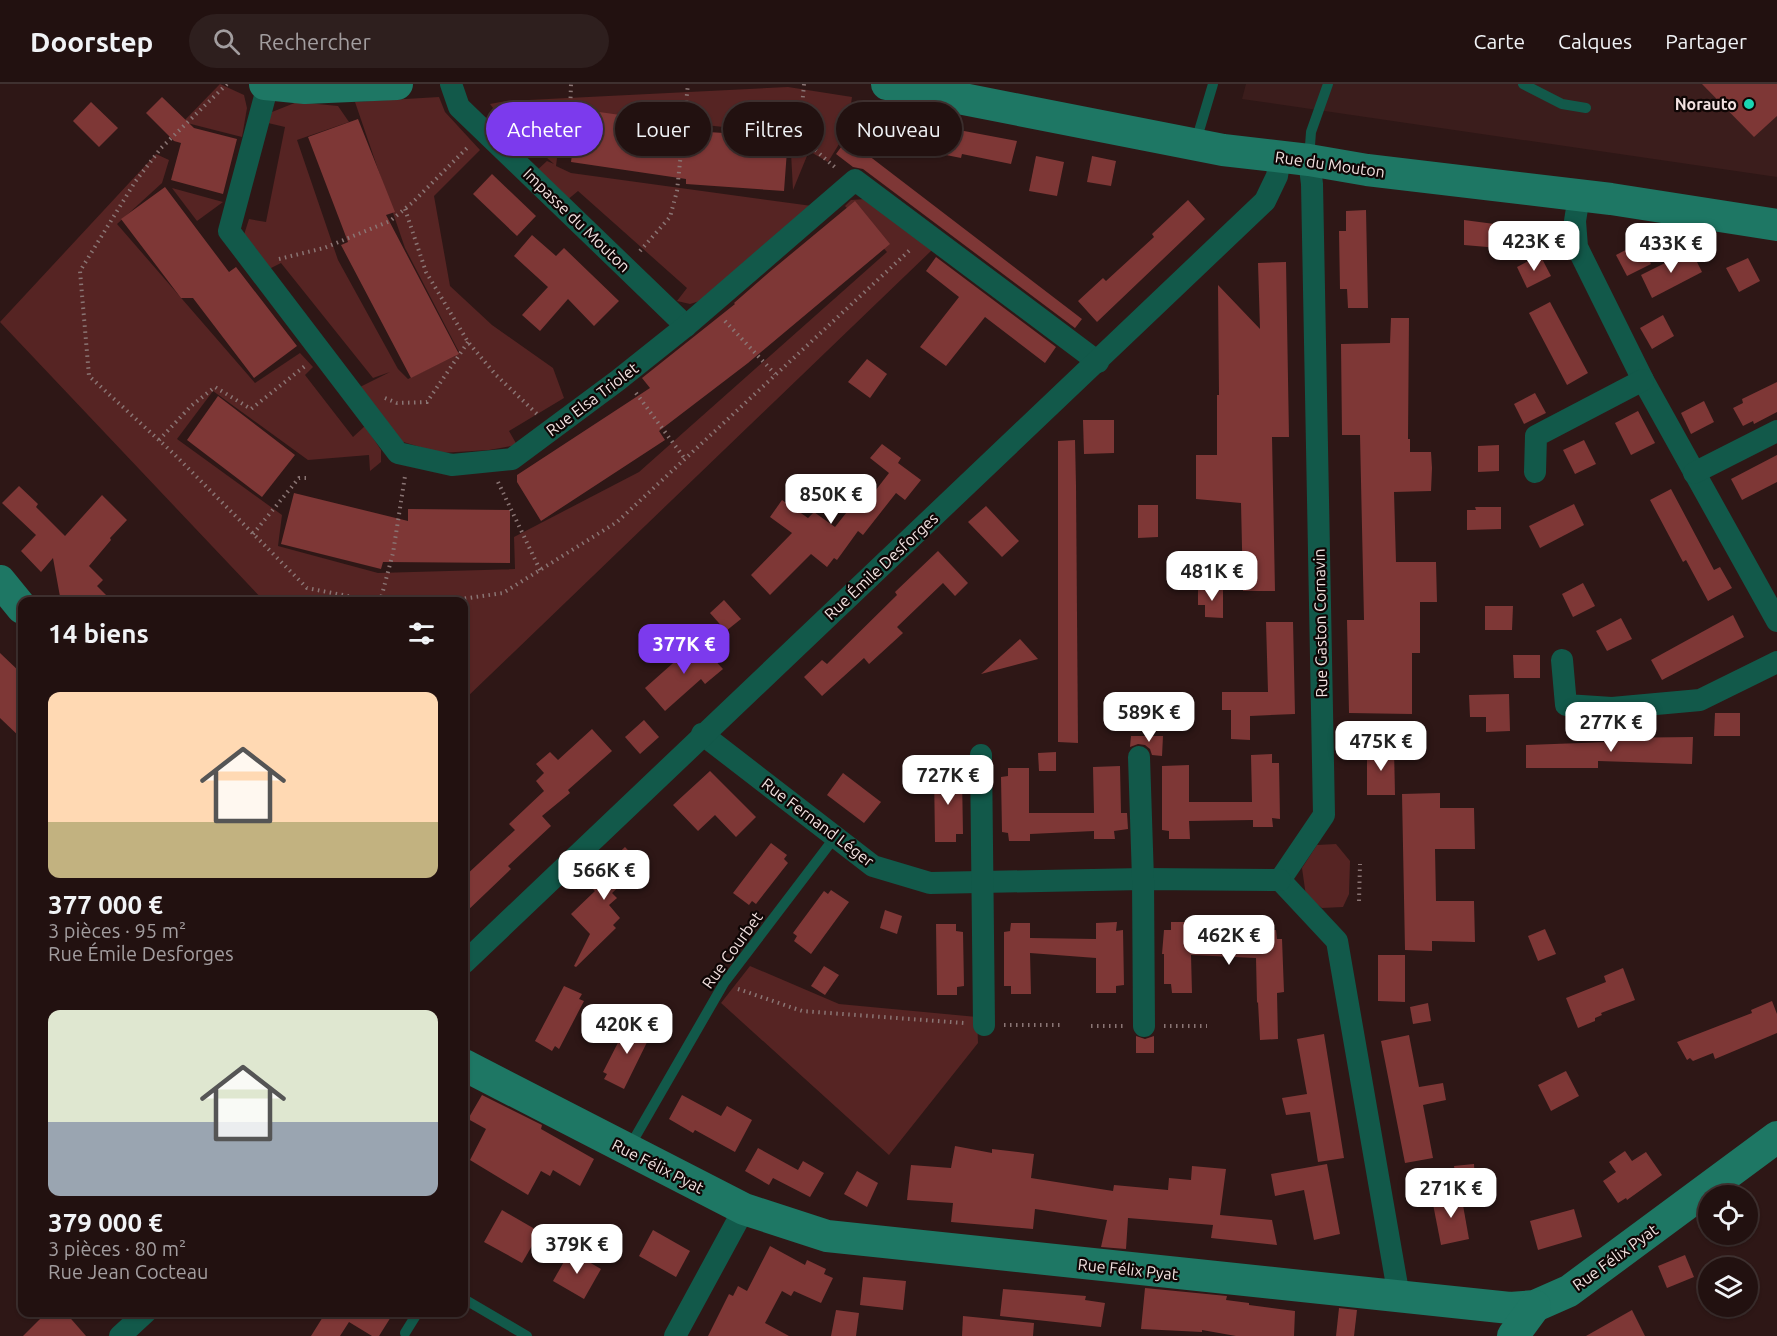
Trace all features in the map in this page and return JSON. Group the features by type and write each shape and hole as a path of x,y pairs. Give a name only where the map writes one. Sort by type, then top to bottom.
{"street":[{"path":"266,84 305,88 397,84"},
{"name":"Rue Elsa Triolet","path":"266,84 229,231 398,453 452,465 512,459 686,326 852,182"},
{"name":"Impasse du Mouton","path":"451,84 459,107 686,326"},
{"name":"Rue du Mouton","path":"887,84 944,89 1222,150 1579,196 1777,225"},
{"name":"Rue Émile Desforges","path":"468,959 702,734 1098,362 1265,201 1277,176 1294,158"},
{"name":"Rue Gaston Cornavin","path":"1280,880 1324,815 1312,196 1294,158"},
{"path":"852,182 855,180 1098,362"},
{"path":"1579,196 1575,220 1577,247 1643,380 1777,621"},
{"path":"1535,472 1536,436 1643,380"},
{"path":"1694,473 1777,431"},
{"path":"0,582 18,603"},
{"path":"1562,660 1566,705 1612,708 1700,700 1777,662"},
{"name":"Rue Fernand Léger","path":"702,734 873,866 930,883 1143,879 1280,880"},
{"path":"981,755 984,1025"},
{"path":"1139,757 1144,1026"},
{"path":"1280,880 1336,941 1398,1297"},
{"name":"Rue Félix Pyat","path":"468,1067 744,1209 827,1236 1510,1308 1535,1306 1569,1291 1777,1137"},
{"path":"675,1336 744,1209"},
{"path":"1513,1336 1535,1306"},
{"path":"123,1335 141,1317"}],"lane":[{"path":"1195,144 1213,84"},
{"path":"1294,158 1311,132 1328,84"},
{"path":"1523,84 1562,104 1586,108"},
{"name":"Rue Courbet","path":"628,1150 724,983 835,837"},
{"path":"468,1301 527,1336"},
{"path":"405,1333 415,1317"}],"path":[{"path":"227,84 160,148 135,182 80,271 89,376 159,440 307,588 353,597"},
{"path":"524,170 543,157 539,140 570,115 571,84"},
{"path":"625,267 670,218 677,191 688,84"},
{"path":"804,84 800,131 806,142 852,182"},
{"path":"255,265 324,248 390,221 484,131"},
{"path":"405,209 426,272 468,342 496,375 553,428"},
{"path":"468,598 503,593 617,522 927,234"},
{"path":"710,305 776,375"},
{"path":"354,395 367,390 397,403 427,402 468,342"},
{"path":"159,440 191,406 215,387 251,409 322,353"},
{"path":"623,376 685,459"},
{"path":"380,597 393,553 408,455"},
{"path":"489,461 540,570"},
{"path":"253,534 299,478 309,478"},
{"path":"1359,901 1360,864"},
{"path":"724,983 801,1011 984,1025 1062,1025"}],"shaded area":[{"path":"220,84 244,95 247,108 242,137 183,122"},
{"path":"1246,84 1777,84 1777,177 1242,99"},
{"path":"788,87 852,97 851,102 836,102 836,149 828,162 818,156 824,156 824,102 723,102 723,127 711,126 711,102 615,102 615,115 603,114 603,102 501,102"},
{"path":"439,97 445,112 480,150 434,196 450,286 492,325 553,368 564,398 509,431 517,445 489,450 440,453 400,441 358,388 390,372 373,378 281,263 265,271 243,238 249,219 266,222 285,127 268,123 272,112 297,102 338,106 349,122 297,140 338,260 398,369 408,379 455,356 459,352 405,248 355,102"},
{"path":"156,154 169,160 162,183 117,224 255,383 300,353 313,367 305,375 353,437 365,426 381,450 381,462 370,471 369,455 308,460 213,391 177,439 282,515 278,546 378,573 515,569 514,537 639,472 887,252 845,206 851,200 865,199 932,250 468,696 468,597 260,597 0,322"},
{"path":"545,156 557,156 556,166 571,173 812,206 703,300 690,304 677,301 687,288 578,191 566,201 534,173 547,161 554,164"},
{"path":"791,156 807,156 793,190"},
{"path":"172,188 223,202 197,221"},
{"path":"1336,844 1350,861 1349,894 1343,907 1322,908 1306,896 1302,868 1317,845"},
{"path":"750,966 839,1004 977,1017 978,1043 889,1155 721,1003"}],"building":[{"name":"Norauto","path":"1702,84 1777,84 1777,116 1754,137"},
{"path":"162,97 194,128 237,139 223,194 171,180 181,143 174,141 146,113"},
{"path":"91,102 118,128 99,147 73,121"},
{"path":"603,113 615,114 615,156 711,156 711,132 723,133 723,156 787,156 784,191 686,184 686,179 571,162 572,156 603,156"},
{"path":"358,119 395,212 386,215 459,354 411,378 341,245 348,242 308,137"},
{"path":"962,131 1017,141 1011,164 962,154"},
{"path":"839,156 869,156 1082,319 1075,328 863,169 853,167"},
{"path":"1036,156 1064,162 1057,196 1029,191"},
{"path":"1092,156 1116,161 1111,186 1087,182"},
{"path":"492,174 536,216 517,236 473,194"},
{"path":"165,187 229,272 236,267 297,346 254,378 193,298 181,298 121,219"},
{"path":"1188,200 1205,219 1097,322 1078,301 1103,278 1106,281 1154,237 1152,234"},
{"path":"855,201 890,244 748,363 659,431 665,440 541,521 517,482 517,475 650,388 642,378 735,304 773,269"},
{"path":"1366,210 1368,308 1348,308 1347,289 1340,289 1339,231 1346,231 1346,211"},
{"path":"1464,220 1502,225 1499,248 1464,245"},
{"path":"532,235 556,256 564,248 619,301 594,326 568,299 540,331 522,315 548,287 514,256"},
{"path":"1641,242 1651,264 1627,276 1616,255"},
{"path":"1691,250 1702,272 1652,298 1641,275"},
{"path":"1540,255 1551,276 1527,288 1517,267"},
{"path":"936,257 1056,347 1045,363 985,317 946,366 920,347 959,297 926,271"},
{"path":"1748,258 1760,281 1739,292 1726,268"},
{"path":"1286,262 1289,437 1272,437 1275,591 1243,591 1241,503 1196,499 1196,455 1217,455 1218,285 1260,329 1258,263"},
{"path":"1550,302 1588,373 1567,385 1529,313"},
{"path":"1663,315 1674,336 1652,349 1640,328"},
{"path":"1391,318 1409,318 1408,439 1410,439 1410,452 1431,452 1432,468 1431,491 1394,492 1396,562 1436,562 1437,602 1420,602 1420,653 1412,653 1412,714 1349,713 1347,620 1364,620 1360,435 1342,435 1341,344 1390,343"},
{"path":"867,359 887,374 870,398 848,382"},
{"path":"1777,382 1777,412 1754,424 1753,421 1743,426 1733,408 1743,403 1742,399"},
{"path":"1535,393 1546,413 1524,424 1514,404"},
{"path":"218,396 295,455 262,497 187,440"},
{"path":"1704,401 1714,422 1691,434 1681,413"},
{"path":"1638,411 1655,443 1631,455 1615,423"},
{"path":"1083,420 1114,420 1114,453 1084,454"},
{"path":"1075,440 1078,743 1058,742 1058,441"},
{"path":"1584,440 1596,464 1575,474 1563,450"},
{"path":"882,444 901,458 898,463 921,480 905,500 896,493 863,535 858,531 837,560 834,558 827,567 811,554 770,595 751,575 792,533 770,517 782,500 808,518 814,512 835,527 858,498 865,504 889,473 870,458"},
{"path":"1499,445 1499,471 1478,472 1478,446"},
{"path":"1777,455 1777,482 1742,500 1731,479"},
{"path":"19,486 65,536 102,495 127,520 89,566 103,580 97,586 108,597 60,597 53,558 41,572 21,551 36,535 2,503"},
{"path":"1671,489 1714,570 1720,567 1732,588 1708,601 1686,560 1683,562 1650,500"},
{"path":"294,493 408,521 408,509 510,510 510,563 383,562 381,569 281,544"},
{"path":"1574,504 1584,525 1540,548 1529,526"},
{"path":"1138,505 1158,505 1158,537 1138,538"},
{"path":"986,506 1019,541 1002,557 968,522"},
{"path":"1475,507 1501,507 1501,529 1467,530 1467,510 1476,510"},
{"path":"938,551 968,583 955,596 943,583 897,627 903,633 869,664 864,658 822,696 804,677 822,660 827,664 897,595 895,592"},
{"path":"1583,583 1595,606 1573,617 1562,594"},
{"path":"1198,588 1223,588 1223,618 1205,617 1205,605 1198,605"},
{"path":"724,600 741,619 726,631 710,613"},
{"path":"1485,606 1513,606 1512,630 1485,630"},
{"path":"1733,615 1744,637 1662,680 1651,660"},
{"path":"1621,618 1632,639 1607,651 1596,631"},
{"path":"1266,622 1293,622 1295,714 1250,716 1250,740 1231,739 1231,710 1222,710 1222,692 1268,692"},
{"path":"695,639 723,669 705,684 701,679 665,711 645,688 681,656 679,654"},
{"path":"1020,639 1038,659 981,674"},
{"path":"0,653 18,670 18,735 0,718"},
{"path":"1513,655 1540,655 1540,678 1514,678"},
{"path":"1509,694 1510,731 1486,732 1486,717 1470,717 1469,695"},
{"path":"1715,713 1740,713 1740,736 1714,736"},
{"path":"644,720 659,737 640,754 625,737"},
{"path":"592,729 612,751 568,790 570,793 542,816 551,826 508,866 511,869 468,910 468,873 515,830 509,824 544,791 536,781 544,773 536,764 550,752 558,760"},
{"path":"1131,736 1163,736 1162,756 1152,755 1150,749 1145,745 1138,744 1130,747"},
{"path":"1693,737 1692,764 1598,761 1598,768 1526,768 1526,745 1609,742 1609,738"},
{"path":"1394,748 1395,795 1367,795 1367,749"},
{"path":"1056,752 1056,771 1039,771 1038,753"},
{"path":"1272,754 1272,763 1279,763 1280,819 1272,818 1273,827 1253,827 1253,820 1189,821 1190,839 1169,839 1169,831 1162,830 1162,766 1189,765 1189,802 1252,802 1251,755"},
{"path":"1120,766 1121,813 1127,813 1128,829 1114,831 1115,839 1094,839 1094,831 1030,834 1030,841 1009,841 1008,833 1002,832 1001,777 1008,776 1008,768 1029,768 1029,813 1094,813 1093,767"},
{"path":"934,770 954,770 955,777 962,777 963,834 956,834 956,842 935,842"},
{"path":"710,771 756,817 736,837 715,815 698,831 673,805"},
{"path":"843,773 881,802 864,823 827,795"},
{"path":"1440,793 1440,808 1474,808 1475,849 1435,849 1436,901 1474,901 1475,942 1432,941 1432,951 1405,950 1402,794"},
{"path":"771,843 787,855 784,859 788,863 756,904 752,901 749,905 733,893"},
{"path":"625,847 642,865 612,893 617,898 609,905 620,918 613,925 616,928 576,967 574,966 590,934 571,914 595,891 590,886 605,869 603,868"},
{"path":"831,890 849,902 811,954 794,941 797,936 793,933 824,891 828,894"},
{"path":"885,910 902,916 897,934 880,928"},
{"path":"1117,922 1116,931 1123,930 1124,985 1116,986 1116,993 1096,993 1096,958 1030,953 1031,994 1011,994 1011,986 1004,986 1004,932 1010,931 1011,923 1030,923 1030,938 1096,939 1096,923"},
{"path":"1171,922 1191,922 1191,938 1256,938 1256,931 1276,930 1277,939 1282,939 1284,992 1277,993 1278,1039 1260,1040 1256,958 1191,955 1192,993 1172,993 1171,984 1164,984 1164,954 1162,954 1164,930 1171,930"},
{"path":"936,924 956,924 956,931 963,932 964,986 957,987 957,995 937,995"},
{"path":"1545,929 1556,954 1538,961 1528,936"},
{"path":"1378,955 1405,955 1405,1002 1378,1001"},
{"path":"824,966 839,975 825,995 811,986"},
{"path":"1623,968 1635,1000 1601,1013 1602,1015 1595,1018 1595,1021 1578,1028 1566,998 1606,982 1604,976"},
{"path":"564,986 582,994 579,999 584,1001 559,1049 555,1046 552,1051 535,1041"},
{"path":"1772,1001 1777,1014 1777,1033 1715,1059 1713,1053 1693,1061 1690,1058 1687,1060 1677,1042 1752,1013 1751,1010"},
{"path":"1428,1003 1431,1021 1413,1024 1410,1007"},
{"path":"634,1022 652,1032 624,1089 604,1079 607,1074 603,1072 627,1025 631,1027"},
{"path":"1324,1034 1344,1158 1318,1162 1310,1112 1286,1115 1282,1098 1307,1094 1297,1039"},
{"path":"1409,1035 1419,1087 1443,1083 1446,1100 1423,1105 1433,1158 1405,1163 1381,1041"},
{"path":"1136,1036 1145,1039 1154,1036 1154,1053 1136,1053"},
{"path":"1566,1071 1579,1096 1551,1111 1538,1085"},
{"path":"482,1095 542,1125 541,1129 594,1159 580,1186 553,1170 550,1176 541,1171 528,1195 470,1160 486,1129 468,1119"},
{"path":"682,1095 721,1116 727,1106 752,1120 735,1152 669,1119"},
{"path":"955,1146 992,1153 992,1149 1034,1154 1031,1178 1113,1191 1114,1185 1168,1190 1169,1178 1191,1180 1192,1166 1226,1169 1220,1215 1272,1220 1277,1245 1211,1238 1213,1225 1128,1218 1126,1249 1101,1247 1107,1220 1035,1209 1033,1229 951,1222 953,1203 907,1200 911,1165 951,1168"},
{"path":"758,1148 798,1170 803,1161 824,1173 810,1197 773,1178 769,1185 745,1171"},
{"path":"1625,1151 1632,1161 1646,1152 1662,1175 1627,1200 1626,1198 1618,1203 1603,1181 1616,1172 1609,1162"},
{"path":"1327,1164 1340,1234 1314,1240 1304,1190 1275,1196 1271,1174"},
{"path":"1474,1164 1475,1181 1457,1184 1454,1166"},
{"path":"857,1171 878,1183 867,1207 844,1194"},
{"path":"1461,1194 1469,1239 1441,1245 1432,1199"},
{"path":"1574,1209 1582,1237 1538,1250 1530,1221"},
{"path":"502,1210 540,1232 522,1263 484,1242"},
{"path":"653,1230 690,1251 676,1277 639,1256"},
{"path":"770,1246 805,1265 807,1260 826,1269 824,1274 833,1278 821,1303 794,1291 791,1296 782,1291 765,1323 789,1336 708,1336 729,1294 733,1296 738,1286 747,1291"},
{"path":"570,1251 601,1269 584,1299 553,1281"},
{"path":"1685,1255 1694,1277 1667,1288 1658,1266"},
{"path":"863,1277 906,1281 903,1310 860,1305"},
{"path":"1145,1288 1227,1296 1226,1300 1295,1311 1294,1336 1236,1336 1202,1330 1202,1332 1141,1329"},
{"path":"1003,1289 1086,1296 1085,1300 1105,1303 1101,1327 1000,1316"},
{"path":"1339,1308 1357,1310 1354,1336 1336,1336"},
{"path":"836,1310 859,1313 856,1336 831,1336"},
{"path":"1632,1310 1645,1336 1586,1336"},
{"path":"963,1316 1034,1323 1033,1336 962,1336"},
{"path":"42,1317 69,1317 86,1336 23,1336"},
{"path":"323,1317 391,1317 379,1336 372,1336 349,1322 340,1336 311,1336"}],"place":[{"name":"Norauto","path":"1749,104"}]}
